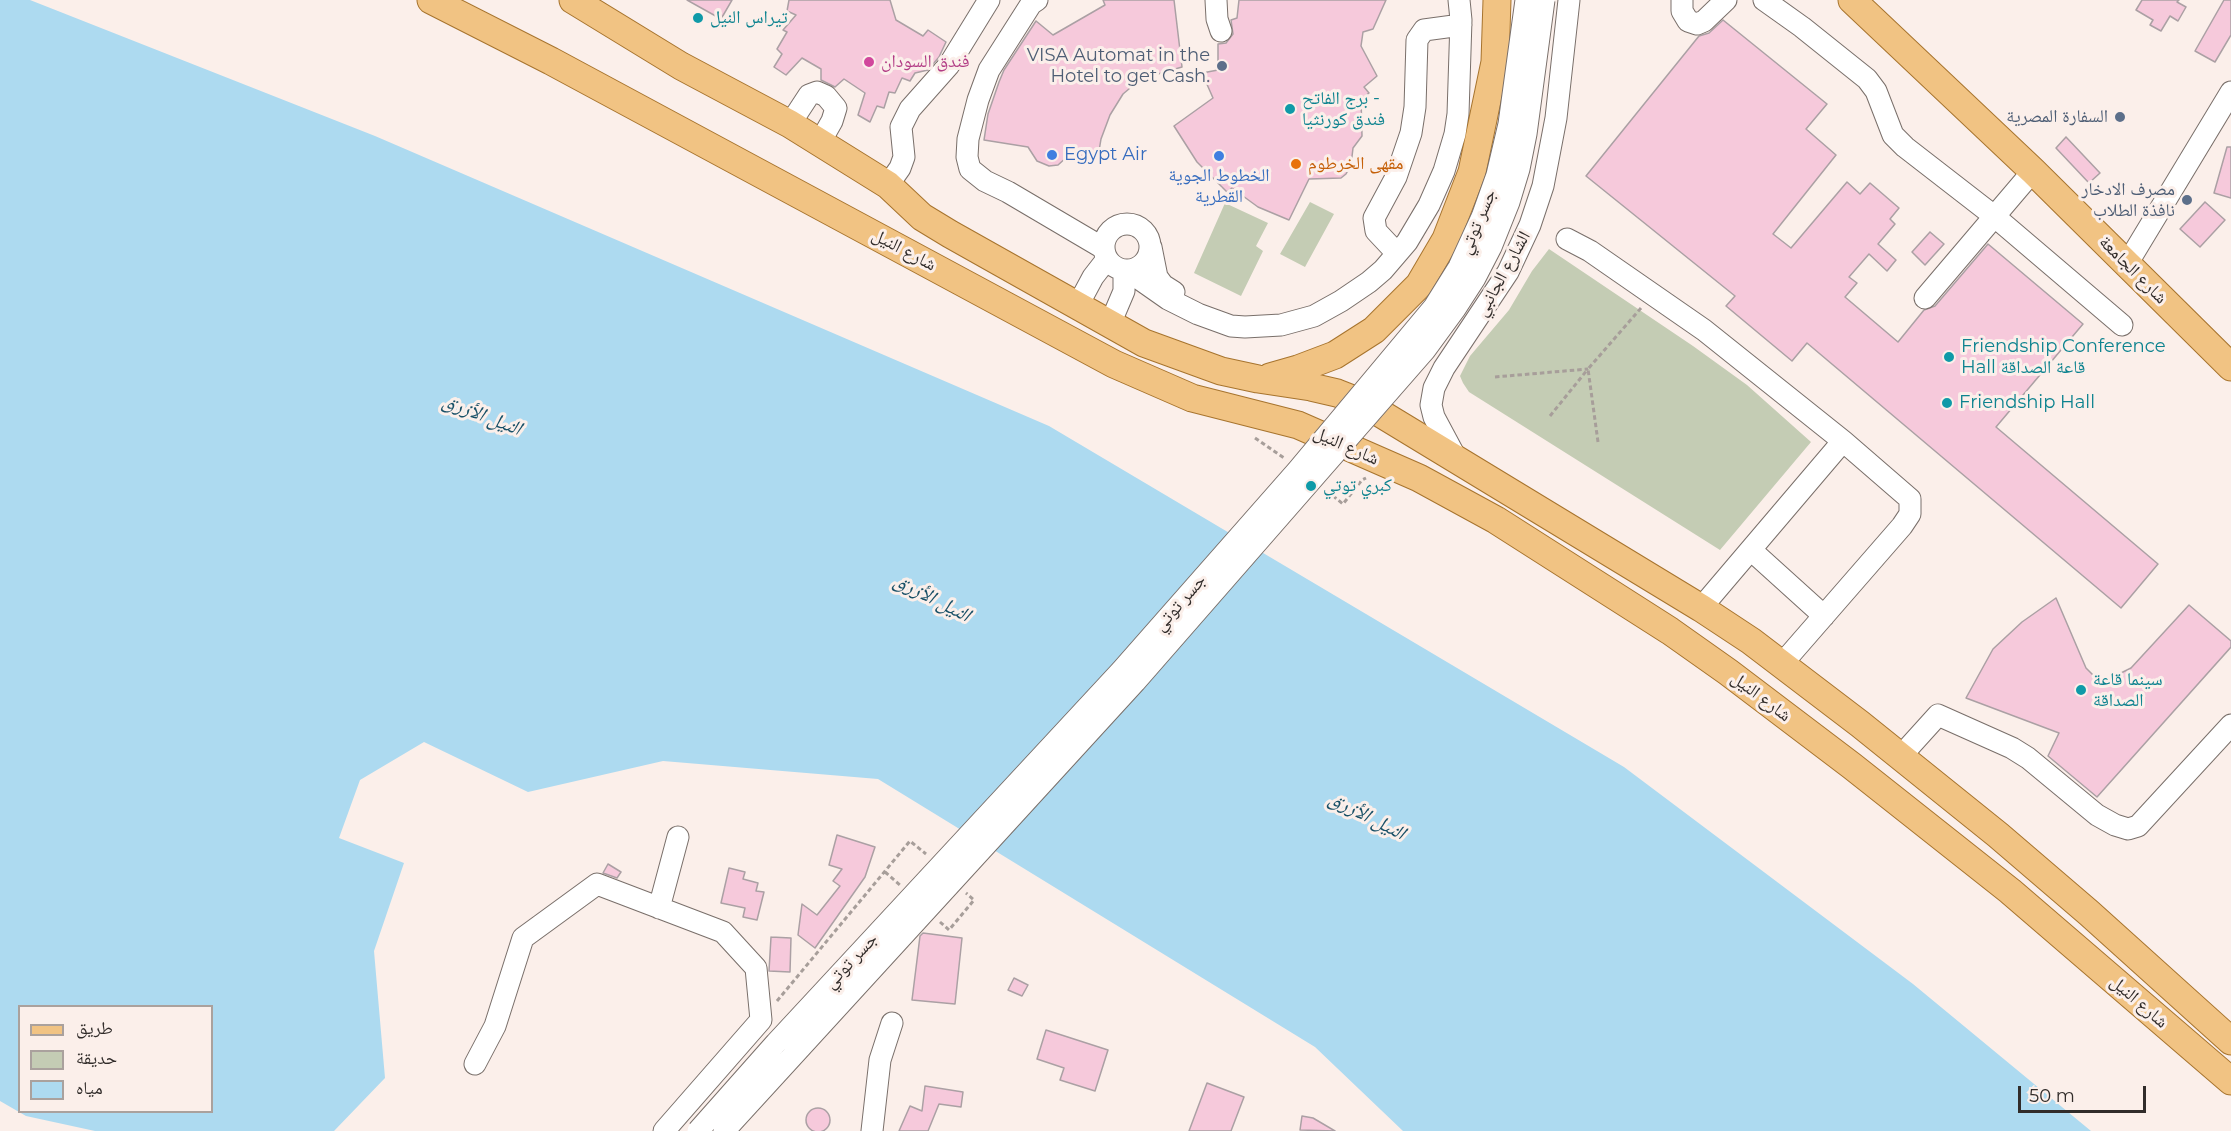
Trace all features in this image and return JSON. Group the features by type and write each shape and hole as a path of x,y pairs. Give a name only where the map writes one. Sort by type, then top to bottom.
{"main road":[{"name":"شارع النيل","path":"431,0 551,61 1114,364 1192,398 1298,425 1419,478 1496,520 1586,576 1728,672 2010,891 2231,1081"},
{"name":"شارع النيل","path":"573,0 681,66 790,124 888,185 922,217 1110,324 1144,342 1221,371 1311,387 1337,393 1365,404 1701,608 1750,641 1998,835 2089,913 2231,1041"},
{"path":"1258,379 1298,369 1335,356 1374,330 1419,285 1446,239 1472,172 1495,62 1497,0"},
{"name":"شارع الجامعة","path":"1867,5 2231,367"},
{"path":"1728,672 1750,641"},
{"path":"2068,941 2089,913"}],"street":[{"path":"888,185 900,168 904,157 902,127 910,109 949,65 989,0"},
{"path":"1216,0 1217,19 1224,16"},
{"path":"1034,1 989,70 968,139 970,169 985,181 1008,192 1115,262 1168,299 1198,314 1231,326 1245,327 1281,325 1314,316 1341,302 1383,270 1407,242 1429,205 1444,171 1455,134 1458,114 1455,25 1448,0"},
{"path":"1110,324 1124,291 1105,238 1110,230 1127,223 1136,225 1149,238 1157,277 1168,289 1220,312 1256,318 1313,306 1363,273 1391,247 1416,211 1445,136 1459,0"},
{"name":"جسر توتي","path":"698,1131 776,1043 1128,662 1297,471 1434,307 1459,267 1482,217 1497,175 1509,124 1526,0"},
{"name":"جسر توتي","path":"724,1131 1135,682 1425,350 1455,309 1491,247 1519,169 1526,134 1544,0"},
{"name":"الشارع الجانبي","path":"1457,460 1434,417 1431,405 1434,388 1444,368 1508,272 1530,225 1544,186 1556,118 1569,0"},
{"path":"1682,0 1682,11 1688,21 1697,24 1704,21 1726,0"},
{"path":"1764,0 1868,79 1876,91 1893,135 1905,147 1994,216 2122,325"},
{"path":"1391,247 1376,231 1374,218 1395,177 1410,133 1417,81 1415,46 1424,30 1455,25"},
{"path":"2127,264 2231,92"},
{"path":"790,124 809,95 817,93 826,96 836,108 832,121 819,144"},
{"path":"1924,298 2033,171"},
{"path":"1567,239 1590,251 1704,330 1843,441 1910,499 1910,514 1902,526 1781,665"},
{"path":"1115,262 1137,269 1144,264 1151,248"},
{"path":"1078,305 1094,277 1115,262"},
{"path":"1701,608 1843,441"},
{"path":"1751,550 1824,616"},
{"path":"1900,757 1938,715 2012,748 2028,758 2097,815 2128,829 2138,826 2231,725"},
{"path":"659,908 678,837"},
{"path":"475,1064 495,1026 523,938 597,884 723,932 756,968 760,1020 664,1131"},
{"path":"872,1131 880,1060 892,1023"}],"path":[{"path":"1550,416 1652,294"},
{"path":"1495,377 1588,369"},
{"path":"1588,369 1598,442"},
{"path":"1250,434 1291,463"},
{"path":"1325,489 1343,504 1362,480"},
{"path":"760,1020 910,842 929,856"},
{"path":"948,930 974,900 959,886"}],"green space":[{"path":"1310,202 1334,214 1305,267 1280,254"},
{"path":"1225,203 1268,223 1256,246 1263,251 1241,296 1194,273"},
{"path":"1549,249 1747,385 1811,442 1720,550 1469,392 1463,383 1460,376 1470,356 1509,310 1532,271"}],"water":[{"name":"النيل الأزرق","path":"0,0 30,0 375,136 1049,426 1624,767 1913,984 2091,1131 1403,1131 1315,1047 878,779 663,761 528,792 424,742 360,780 339,838 404,863 374,951 385,1078 334,1131 95,1131 21,1113 213,1113 213,1005 18,1005 18,1111 0,1101"}],"building":[{"path":"687,0 732,0 721,19"},
{"name":"فندق السودان","path":"789,0 890,0 896,20 923,36 928,30 946,42 939,57 928,70 915,73 910,81 902,78 895,93 889,92 884,108 877,106 870,122 858,115 865,93 844,79 835,87 821,80 821,69 802,58 786,75 774,67 782,54 777,49 787,32 783,30 796,15 787,11"},
{"path":"1103,0 1174,0 1182,67 1151,76 1136,83 1123,94 1110,115 1101,139 1098,157 1068,156 1058,165 1049,166 1037,161 1028,147 984,140 988,114 1004,70 1036,21 1053,35 1105,5"},
{"name":"برج الفاتح - فندق كورنثيا","path":"1239,0 1386,0 1373,29 1363,32 1361,46 1377,76 1364,87 1369,93 1361,99 1362,136 1353,148 1351,165 1341,178 1309,179 1289,220 1258,207 1232,188 1227,192 1197,162 1174,126 1213,98 1202,73 1218,70 1218,44 1226,43 1233,34 1231,20 1237,18"},
{"path":"2142,0 2179,0 2177,2 2186,7 2178,21 2170,16 2161,31 2150,25 2153,20 2136,10"},
{"path":"2224,0 2231,0 2231,35 2215,62 2195,51"},
{"path":"1723,20 1827,104 1806,129 1836,155 1773,234 1791,248 1847,182 1860,194 1870,183 1899,208 1890,219 1895,224 1878,244 1896,260 1887,271 1869,254 1849,277 1857,283 1845,297 1898,342 1924,310 1935,306 1988,244 2083,324 1996,427 2158,564 2121,608 1807,343 1792,361 1726,306 1735,296 1586,176 1699,36 1709,33"},
{"path":"2066,137 2100,173 2089,183 2056,148"},
{"path":"2227,147 2231,147 2231,198 2214,193"},
{"path":"2205,202 2225,220 2200,247 2180,229"},
{"path":"1930,232 1944,244 1925,265 1912,252"},
{"name":"سينما قاعة الصداقة","path":"2056,598 2086,668 2101,683 2131,668 2189,605 2231,641 2231,647 2097,797 2048,756 2059,733 1966,698 1993,649 2022,622"},
{"path":"837,835 875,847 865,877 815,948 798,935 802,904 817,915 840,886 833,881 842,869 829,865"},
{"path":"608,864 621,872 617,878 603,873"},
{"path":"729,868 745,872 743,879 758,883 756,891 764,892 757,920 743,917 745,908 721,903"},
{"path":"923,933 962,938 955,1004 912,1000 920,936"},
{"path":"771,937 791,938 790,972 769,971"},
{"path":"1014,978 1028,985 1022,996 1008,990"},
{"path":"1046,1030 1108,1050 1095,1091 1060,1080 1064,1068 1037,1059"},
{"path":"1207,1083 1244,1097 1231,1131 1189,1131"},
{"path":"925,1086 963,1092 961,1107 939,1104 928,1131 899,1131 910,1106 922,1111"},
{"path":"813,1108 823,1108 830,1115 830,1125 823,1132 813,1132 806,1125 806,1115"},
{"path":"1302,1116 1313,1118 1335,1131 1300,1130"}],"place":[{"name":"تيراس النيل","path":"698,18"},
{"name":"فندق السودان","path":"869,62"},
{"name":"VISA Automat in the Hotel to get Cash.","path":"1222,66"},
{"name":"برج الفاتح - فندق كورنثيا","path":"1290,109"},
{"name":"السفارة المصرية","path":"2120,117"},
{"name":"Egypt Air","path":"1052,155"},
{"name":"الخطوط الجوية القطرية","path":"1219,156"},
{"name":"مقهى الخرطوم","path":"1296,164"},
{"name":"مصرف الادخار نافذة الطلاب","path":"2187,200"},
{"name":"Friendship Conference Hall قاعة الصداقة","path":"1949,357"},
{"name":"Friendship Hall","path":"1947,403"},
{"name":"كبري توتي","path":"1311,486"},
{"name":"سينما قاعة الصداقة","path":"2081,690"}]}
